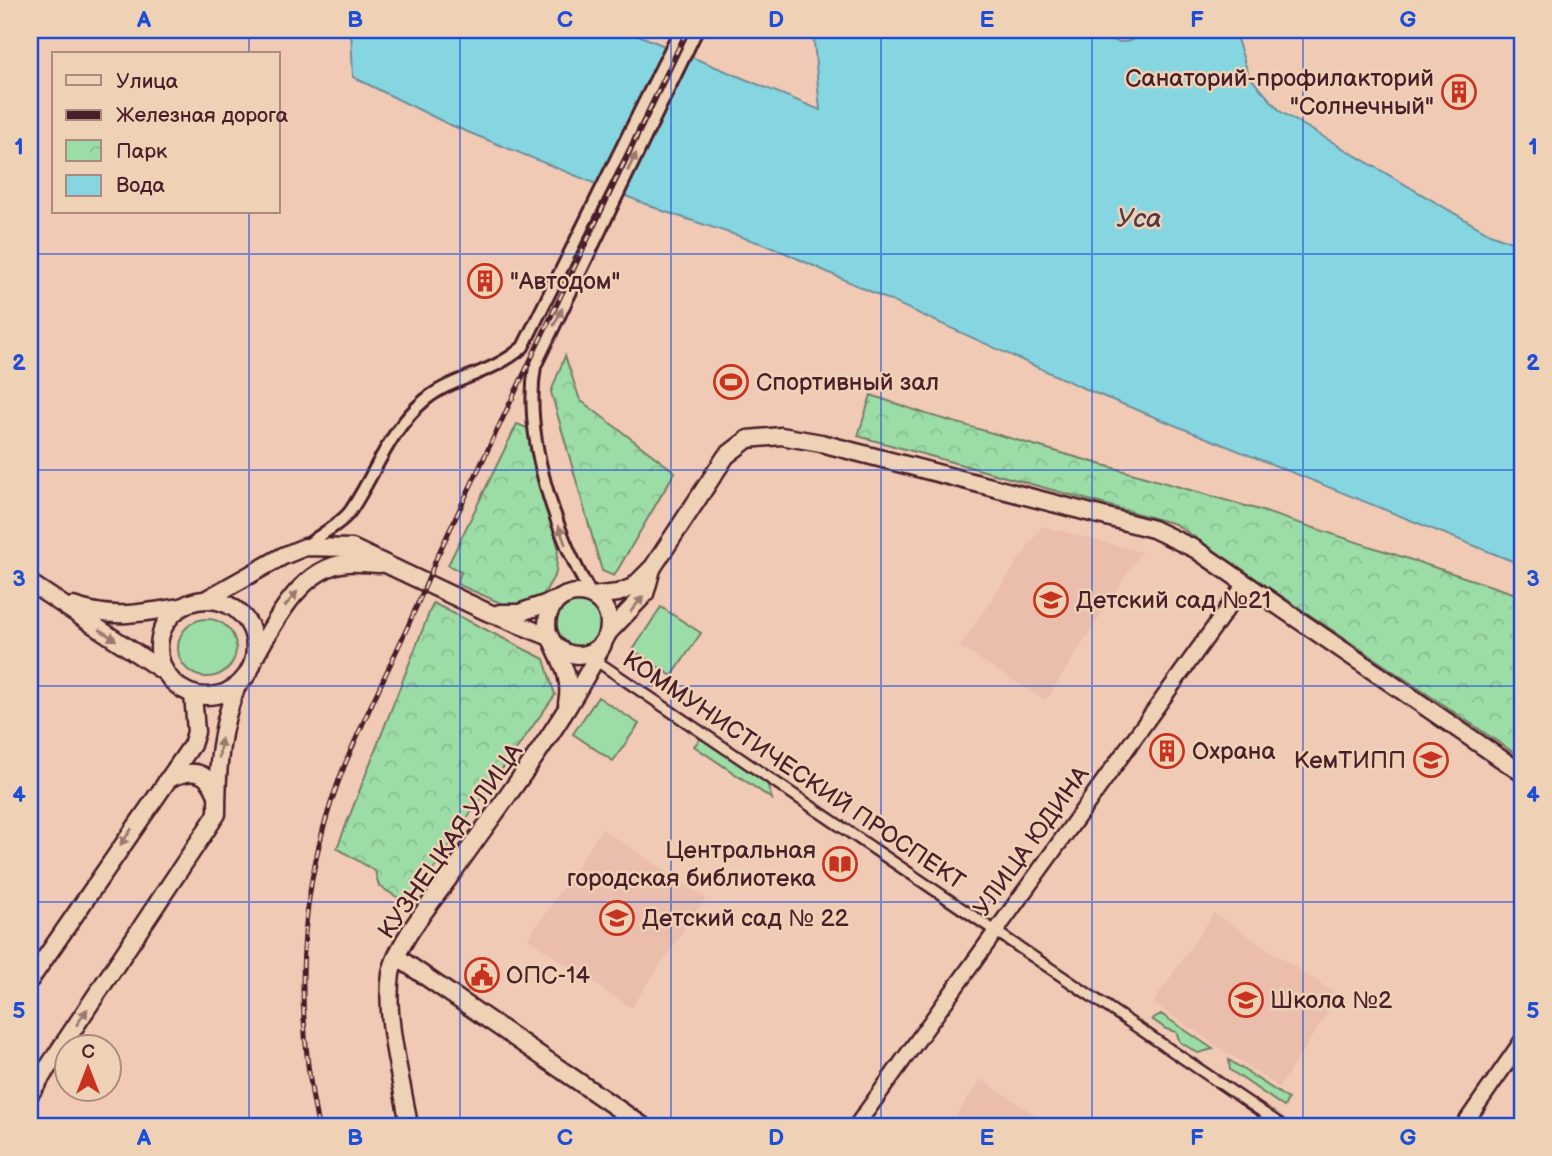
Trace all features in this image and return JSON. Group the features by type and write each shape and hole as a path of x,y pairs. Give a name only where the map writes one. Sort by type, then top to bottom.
{"main road":[{"path":"487,612 519,613 578,593 592,596 618,593 633,587 653,567 726,456 748,439 781,436 821,443 1153,529 1195,550 1522,773"},
{"path":"51,598 102,615 121,616 181,607 205,600 283,556 305,547 352,548 552,641 561,650 578,656 587,654 606,639 645,594 653,567"},
{"path":"30,1094 217,814 224,717 237,686 245,678 277,617 297,592 318,575 344,563 390,565"},
{"path":"30,583 166,673"},
{"path":"592,596 599,601 608,616 606,639"},
{"path":"564,597 550,610 547,619 552,641 567,672 570,692 565,712"},
{"path":"205,600 226,604 244,616 254,635 255,657"},
{"path":"181,607 170,617 161,637 160,659 166,673 173,682 193,694 208,696 237,686"},
{"name":"КУЗНЕЦКАЯ УЛИЦА","path":"409,1126 391,1009 391,971 397,957 565,712 606,639"},
{"path":"30,980 192,745 196,732 193,694"},
{"path":"165,781 192,771 203,774 212,783 217,795"},
{"path":"397,957 643,1126"}],"street":[{"path":"305,547 349,513 405,418 437,391 480,375 508,360 523,348 680,30"},
{"path":"592,596 561,538 533,428 530,393 535,366 697,30"},
{"name":"УЛИЦА ЮДИНА","path":"856,1126 1245,584"},
{"name":"КОММУНИСТИЧЕСКИЙ ПРОСПЕКТ","path":"595,660 1283,1126"},
{"path":"1463,1126 1522,1041"}],"shaded area":[{"name":"Детский сад №21","path":"1042,526 1141,552 1046,700 959,647"},
{"name":"Детский сад № 22","path":"602,829 706,898 631,1008 528,939"},
{"name":"Школа №2","path":"1214,913 1339,996 1279,1087 1153,1003"},
{"path":"981,1079 1052,1126 949,1126"}],"green space":[{"path":"565,356 580,400 675,472 614,576 602,571 551,392"},
{"path":"871,395 926,414 1256,509 1522,596 1522,758 1175,524 858,436"},
{"path":"517,424 527,428 558,547 556,573 543,595 529,605 512,608 457,584 461,572 448,565"},
{"path":"579,602 595,608 601,624 595,640 579,646 563,640 557,624 563,608"},
{"path":"433,603 544,659 555,695 470,814 410,905 379,886 375,871 337,848"},
{"path":"661,607 701,633 672,676 633,650"},
{"path":"201,619 213,619 223,623 232,632 236,654 228,669 213,677 201,677 191,673 182,664 178,654 178,642 182,632 191,623"},
{"path":"598,697 639,724 613,761 573,734"},
{"path":"701,738 767,783 772,799 694,746"},
{"path":"1161,1014 1213,1049 1198,1053 1180,1042 1176,1032 1166,1029 1152,1019"},
{"path":"1229,1060 1288,1099 1284,1107 1230,1070"}],"water":[{"name":"Уса","path":"351,30 626,30 820,110 813,30 1094,30 1112,40 1126,42 1132,40 1130,30 1234,30 1249,76 1281,112 1490,234 1522,246 1522,565 1090,391 772,247 663,211 448,124 353,77"}],"pier":[{"path":"667,43 690,53 620,198 597,188"}],"railway":[{"path":"318,1126 305,1038 304,950 315,863 340,777 436,559 687,30"}],"place":[{"name":"Санаторий-профилакторий \"Солнечный\"","path":"1459,92"},
{"name":"\"Автодом\"","path":"485,281"},
{"name":"Спортивный зал","path":"731,382"},
{"name":"Детский сад №21","path":"1051,600"},
{"name":"Охрана","path":"1167,751"},
{"name":"КемТИПП","path":"1431,760"},
{"name":"Центральная городская библиотека","path":"840,864"},
{"name":"Детский сад № 22","path":"617,918"},
{"name":"ОПС-14","path":"482,975"},
{"name":"Школа №2","path":"1246,1000"}]}
